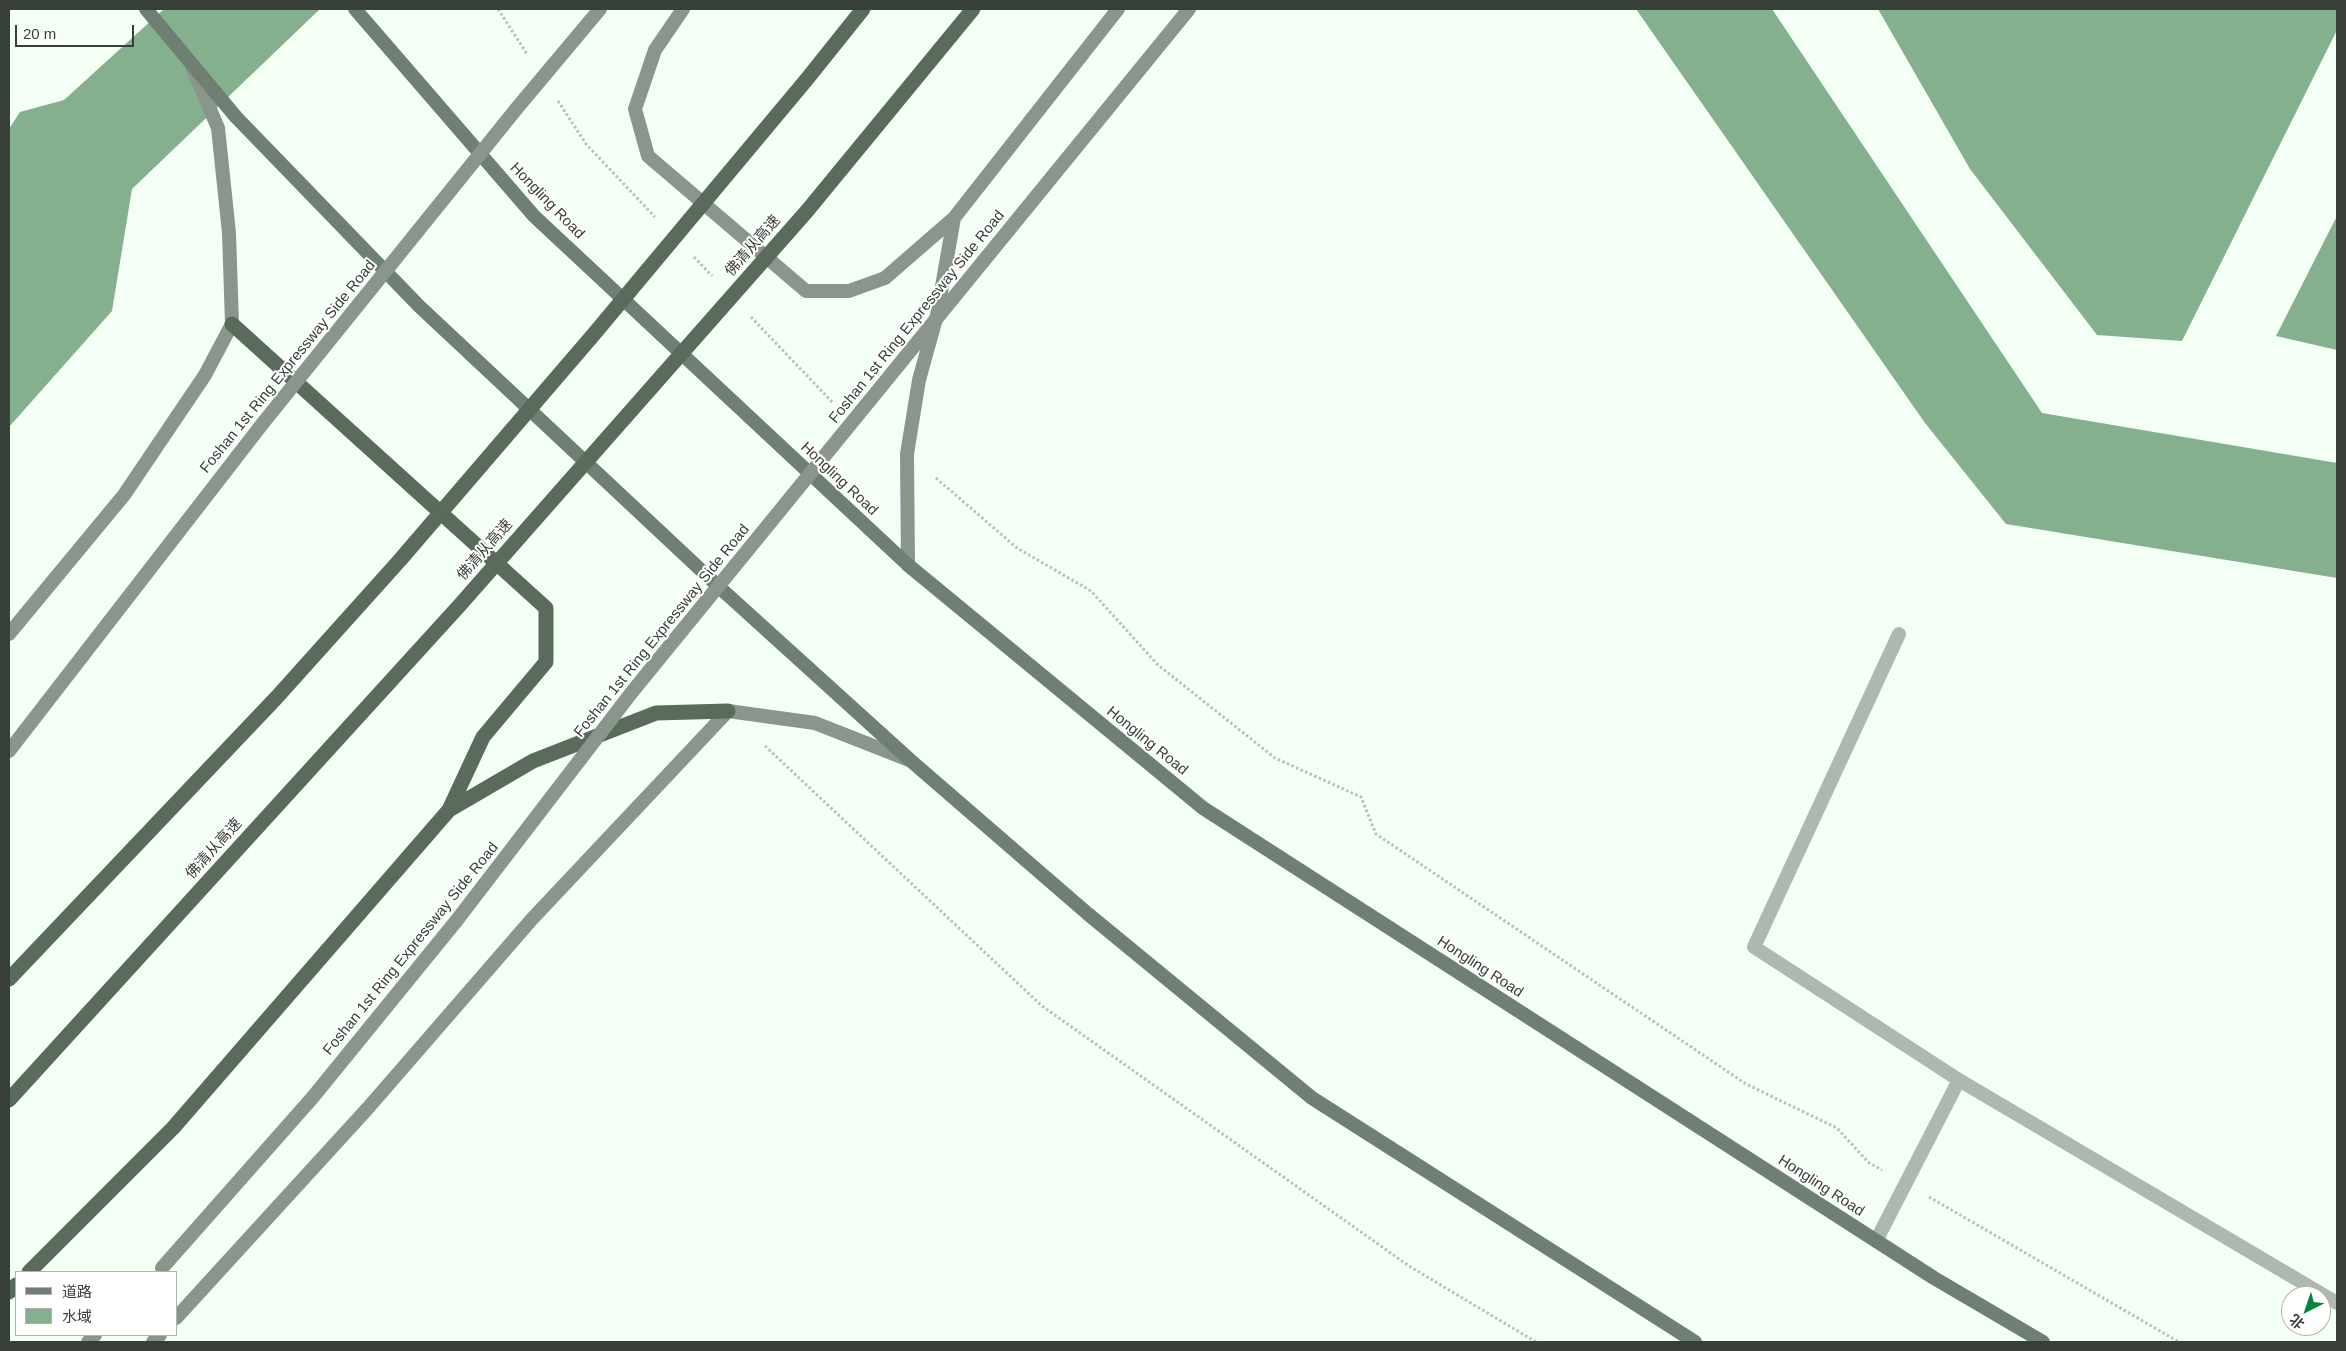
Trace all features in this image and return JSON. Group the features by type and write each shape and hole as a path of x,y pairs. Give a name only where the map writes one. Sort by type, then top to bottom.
{"highway":[{"path":"9,979 270,704 400,560 594,334 807,79 862,9"},
{"name":"佛清从高速","path":"9,1100 459,606 807,211 973,9"},
{"path":"30,1271 173,1128 449,810 483,737 546,662 546,608 232,324"},
{"path":"449,810 533,761 656,712 728,711"}],"main road":[{"path":"146,9 236,117 419,306 719,586 910,760 1088,914 1312,1098 1695,1342"},
{"name":"Hongling Road","path":"355,9 534,216 908,566 1203,808 1934,1278 2043,1342"},
{"name":"Foshan 1st Ring Expressway Side Road","path":"9,751 263,422 600,9"},
{"path":"683,9 654,50 635,109 648,156 806,290 849,291 885,278 954,218 1118,9"},
{"name":"Foshan 1st Ring Expressway Side Road","path":"160,1270 320,1090 457,920 632,692 1190,9"},
{"path":"9,634 124,495 205,375 232,324 229,233 218,128 191,64"},
{"path":"908,566 907,454 919,380 937,315 954,218"},
{"path":"178,1316 368,1108 532,919 728,711 814,723 910,760"}],"street":[{"path":"1899,634 1754,947 1959,1080 2337,1303"},
{"path":"1876,1241 1904,1183 1959,1080"}],"path":[{"path":"498,9 586,144 660,222"},
{"path":"687,250 714,279"},
{"path":"748,314 836,406"},
{"path":"907,454 1017,548 1091,590 1158,665 1276,758 1361,797 1376,834 1746,1084 1837,1128 1868,1162 2179,1342"},
{"path":"764,744 1042,1006 1408,1266 1536,1342"}],"water":[{"path":"164,9 320,9 132,189 112,311 9,427 9,129 20,112 64,100"},
{"path":"1636,9 1772,9 2042,413 2337,463 2337,578 2006,524 1925,423"},
{"path":"1878,9 2337,9 2337,30 2182,341 2097,335 1970,169"},
{"path":"2337,216 2337,350 2276,336"}]}
